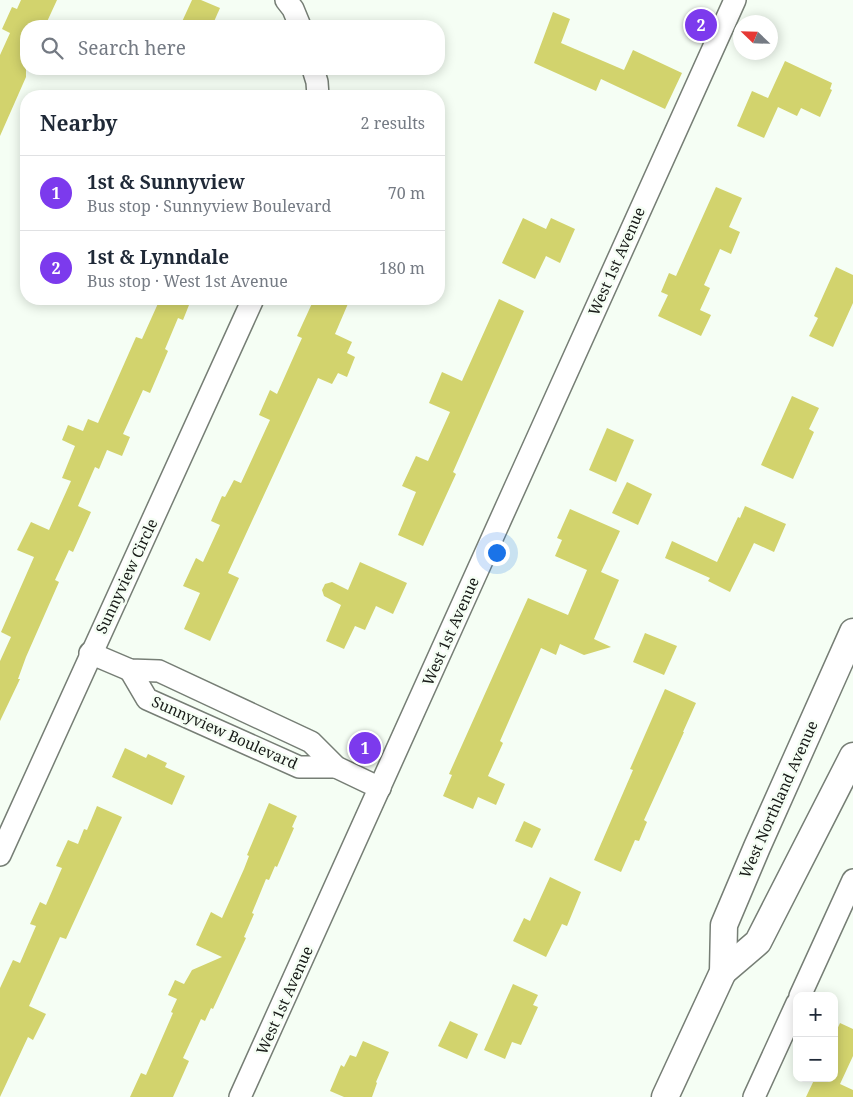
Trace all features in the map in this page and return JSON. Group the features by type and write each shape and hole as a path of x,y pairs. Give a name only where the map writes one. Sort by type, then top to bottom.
{"main road":[{"name":"West Northland Avenue","path":"665,1097 723,972 724,925 756,847 853,632"},
{"name":"West Northland Avenue","path":"723,972 758,942 853,756"}],"street":[{"path":"286,0 293,9 298,20"},
{"name":"West 1st Avenue","path":"240,1097 735,0"},
{"path":"315,75 318,90"},
{"name":"Sunnyview Circle","path":"0,855 90,653 250,305"},
{"name":"Sunnyview Boulevard","path":"90,653 130,670 159,671 311,742 336,767 380,788"},
{"name":"Sunnyview Boulevard","path":"130,670 147,699 299,767 336,767"},
{"path":"802,992 853,880"},
{"path":"754,1097 793,1012"}],"building":[{"path":"21,0 57,0 48,20 20,20 20,75 26,75 26,77 0,136 0,55 10,33 2,29 12,7 17,9"},
{"path":"192,0 201,0 220,8 215,20 183,20"},
{"path":"553,12 570,19 561,43 624,70 633,50 682,73 665,109 601,79 596,91 534,63"},
{"path":"785,61 832,83 830,89 832,90 820,117 801,108 797,116 778,107 764,138 737,126 752,91 768,98"},
{"path":"716,187 742,198 729,227 740,232 731,254 720,249 704,285 710,288 700,310 711,315 701,336 658,316 668,295 661,292 669,273 676,276"},
{"path":"523,218 546,229 551,218 575,229 560,263 546,256 535,279 502,263"},
{"path":"836,267 853,275 853,303 833,347 809,336 818,318 814,316"},
{"path":"499,299 524,311 453,472 456,474 423,546 398,535 416,492 402,486 416,456 428,461 450,412 429,403 442,372 462,381"},
{"path":"157,305 189,305 183,320 178,318 165,349 168,351 150,393 143,390 123,434 130,437 122,456 107,450 99,469 95,467 78,506 91,512 73,552 69,550 55,580 59,582 26,657 18,679 20,679 0,721 0,661 11,637 1,632 34,557 17,550 31,522 49,530 71,481 62,478 75,446 62,440 68,425 83,431 88,419 98,423 136,337 142,339"},
{"path":"311,305 347,305 335,334 352,342 347,353 355,357 347,377 338,373 332,384 318,378 228,573 239,578 210,641 184,629 200,593 183,586 196,558 203,562 220,525 211,521 222,496 225,497 234,480 241,483 270,420 259,415 270,390 277,394 302,338 297,336"},
{"path":"792,396 819,408 809,429 814,432 793,479 761,465"},
{"path":"607,428 634,440 616,482 589,470"},
{"path":"627,482 652,494 638,525 612,513"},
{"path":"745,506 786,524 774,552 754,543 730,592 708,581 710,578 665,558 672,541 717,562"},
{"path":"570,509 620,531 601,572 619,580 594,639 611,647 584,655 560,644 556,655 541,648 500,741 503,743 488,776 505,784 496,805 478,797 473,809 443,796 452,775 449,774 528,598 568,615 587,570 555,556 562,540 557,538"},
{"path":"360,562 407,583 393,614 376,606 365,630 355,626 344,649 326,641 341,605 324,596 322,590 325,584 332,582 348,590"},
{"path":"645,633 677,646 664,675 633,662"},
{"path":"665,689 696,703 644,820 647,822 639,841 635,840 621,872 594,860 633,770 630,769"},
{"path":"125,748 146,758 148,754 167,763 165,767 185,776 172,805 112,777"},
{"path":"269,803 297,816 292,827 294,828 277,867 275,866 269,880 266,879 252,913 254,914 244,937 246,938 213,1009 211,1008 205,1021 201,1019 183,1058 189,1061 173,1097 130,1097 141,1073 146,1075 173,1013 171,1012 177,999 168,995 175,980 184,984 192,970 222,957 196,945 211,912 222,918 244,869 249,856 247,855"},
{"path":"97,806 122,817 66,939 60,937 29,1006 46,1014 33,1040 28,1037 0,1097 0,988 13,960 20,963 36,926 30,924 40,902 46,905 62,868 56,866 68,840 78,844 84,829 87,830"},
{"path":"524,821 541,829 532,848 515,841"},
{"path":"550,877 581,892 567,926 562,924 546,957 513,941 524,918 530,921"},
{"path":"513,984 538,995 533,1005 538,1007 521,1045 512,1042 505,1059 484,1050"},
{"path":"450,1021 478,1034 467,1059 438,1046"},
{"path":"840,1023 853,1029 853,1056 840,1084 853,1090 853,1097 806,1097 813,1082 838,1082 838,1027"},
{"path":"363,1041 389,1052 376,1082 372,1097 344,1097 330,1091 341,1065 344,1067 350,1055 356,1057"}],"place":[{"name":"1st & Lynndale","path":"701,25"},
{"name":"1st & Sunnyview","path":"365,748"}]}
